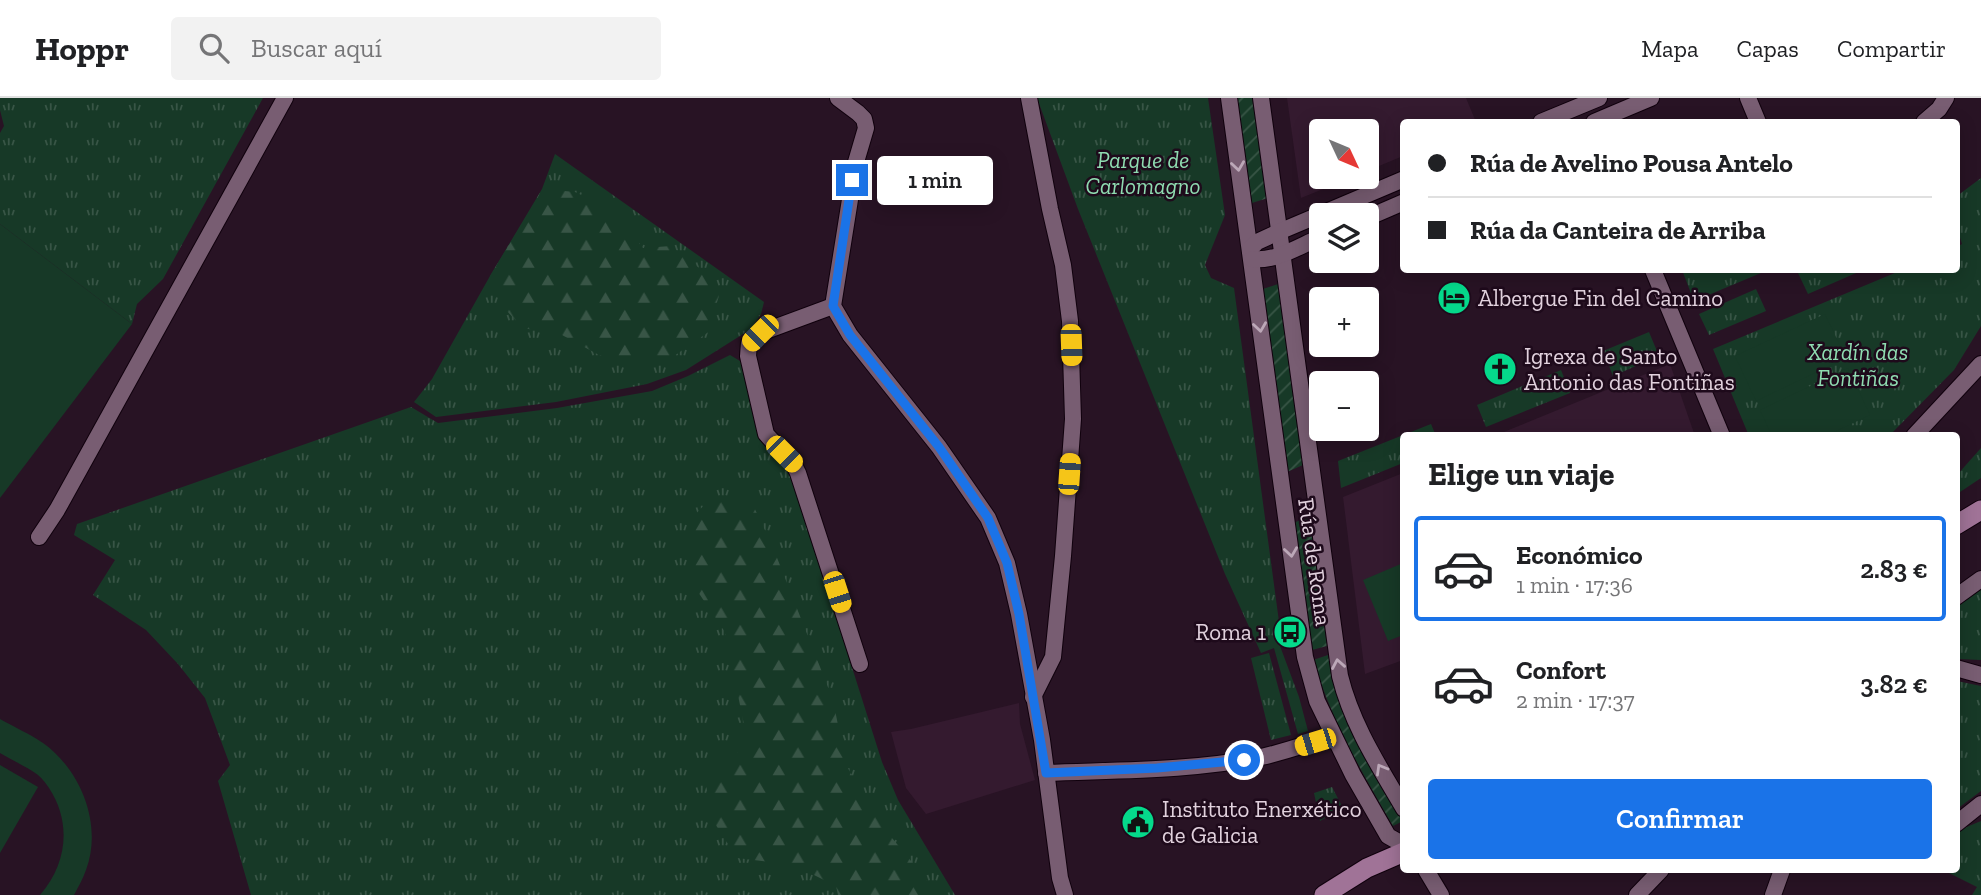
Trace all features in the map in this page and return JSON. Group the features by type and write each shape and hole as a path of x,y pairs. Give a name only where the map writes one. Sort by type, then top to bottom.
{"main road":[{"path":"1960,523 1981,510"},
{"path":"1324,895 1367,868 1400,854"}],"street":[{"path":"39,537 57,510 285,98"},
{"path":"838,98 864,119 866,128 856,162 833,306 850,335 939,447 988,518 1007,563 1019,614 1046,773 1060,878 1065,895"},
{"path":"1029,98 1063,265 1070,321 1073,419 1053,657 1033,697"},
{"name":"Rúa de Roma","path":"1229,98 1305,657 1317,702 1333,736 1388,836 1400,843"},
{"name":"Rúa de Roma","path":"1261,98 1340,676 1347,704 1358,729 1400,802"},
{"path":"1600,119 1651,98"},
{"path":"1748,98 1757,119"},
{"path":"1927,119 1946,98"},
{"path":"1547,119 1588,100 1592,119"},
{"path":"1309,242 1262,261 1251,254 1257,242 1281,230 1400,181"},
{"path":"1379,213 1400,204"},
{"path":"1654,273 1720,432"},
{"path":"833,306 760,333 750,343 748,356 766,434 799,473 860,664"},
{"path":"1918,432 1981,364"},
{"path":"1960,594 1981,579"},
{"path":"1960,669 1981,675"},
{"path":"1046,773 1234,761 1284,751 1333,736"},
{"path":"1960,821 1981,804"},
{"path":"1960,823 1981,816"},
{"path":"1428,873 1441,895"},
{"path":"1773,895 1781,873"},
{"path":"1637,895 1655,875"}],"shaded area":[{"path":"1287,98 1466,98 1475,119 1400,119 1400,157 1379,166 1379,119 1309,119 1309,189 1323,189 1301,198"},
{"path":"1670,364 1694,432 1504,432"},
{"path":"1400,474 1400,661 1365,674 1343,497"},
{"path":"1019,703 1020,724 1035,780 926,814 906,788 891,732"}],"green space":[{"path":"0,98 263,98 163,279 137,304 132,324 0,224 0,133 4,126"},
{"name":"Parque de Carlomagno","path":"1037,98 1208,98 1225,215 1205,265 1211,278 1234,288 1282,644 1280,646 1308,731 1298,734 1274,648 1261,653 1225,574 1078,209"},
{"path":"1237,98 1253,98 1268,198 1252,203"},
{"path":"555,154 764,302 761,314 751,329 686,370 647,384 556,402 436,417 414,402 432,379 542,189"},
{"name":"Xardín das Fontiñas","path":"1981,178 1981,326 1954,370 1893,432 1747,432 1713,349 1895,273 1960,273 1960,194"},
{"path":"543,189 575,192 611,209 643,248 671,246 703,271 719,296 707,333 664,363 599,355 562,335 523,328 505,309 490,276"},
{"path":"0,224 132,324 0,498"},
{"path":"1683,273 1761,273 1694,301"},
{"path":"1798,273 1856,273 1808,294"},
{"path":"1278,284 1303,465 1287,472 1263,289"},
{"path":"1756,289 1766,311 1709,335 1699,314"},
{"path":"1825,314 1846,358 1756,401 1735,356"},
{"path":"1649,332 1659,356 1613,376 1603,351"},
{"path":"730,355 745,364 767,447 795,480 882,762 898,800 955,895 251,895 218,781 230,765 205,698 146,630 93,595 115,560 74,535 77,524 411,407 438,423 557,408 652,391"},
{"path":"1848,368 1870,415 1834,432 1770,432 1760,410"},
{"path":"1561,370 1570,393 1486,427 1477,405"},
{"path":"1431,424 1434,432 1411,432"},
{"path":"1400,436 1400,464 1341,488 1338,461"},
{"path":"1981,448 1981,478 1960,492 1960,472"},
{"path":"709,500 752,503 772,545 833,700 846,765 883,827 939,895 838,895 836,886 794,865 737,858 712,819 705,779 748,744 725,632 696,589 689,521"},
{"path":"1310,515 1327,646 1312,650 1294,523"},
{"path":"1400,564 1400,636 1388,641 1363,580"},
{"path":"1981,586 1981,660 1960,659 1960,602"},
{"path":"1269,653 1291,735 1271,740 1251,658"},
{"path":"1328,655 1335,690 1347,723 1400,816 1400,822 1393,826 1369,785 1329,704 1313,660"},
{"path":"1960,682 1981,686 1981,791 1960,807"},
{"path":"0,719 43,743 56,754 78,783 90,817 92,835 91,853 85,873 74,895 40,895 61,857 61,815 49,788 41,778 0,753"},
{"path":"0,765 38,787 0,853"},
{"path":"1332,787 1343,808 1320,821 1314,793"},
{"path":"1981,821 1981,895 1972,895 1977,887 1949,873 1960,873 1960,830"}],"place":[{"name":"Albergue Fin del Camino","path":"1454,298"},
{"name":"Igrexa de Santo Antonio das Fontiñas","path":"1500,369"},
{"name":"Roma 1","path":"1290,632"},
{"name":"Instituto Enerxético de Galicia","path":"1138,822"}],"route":[{"path":"852,180 833,306 850,335 939,447 988,518 1007,563 1019,614 1046,773 1157,768 1244,760"}]}
